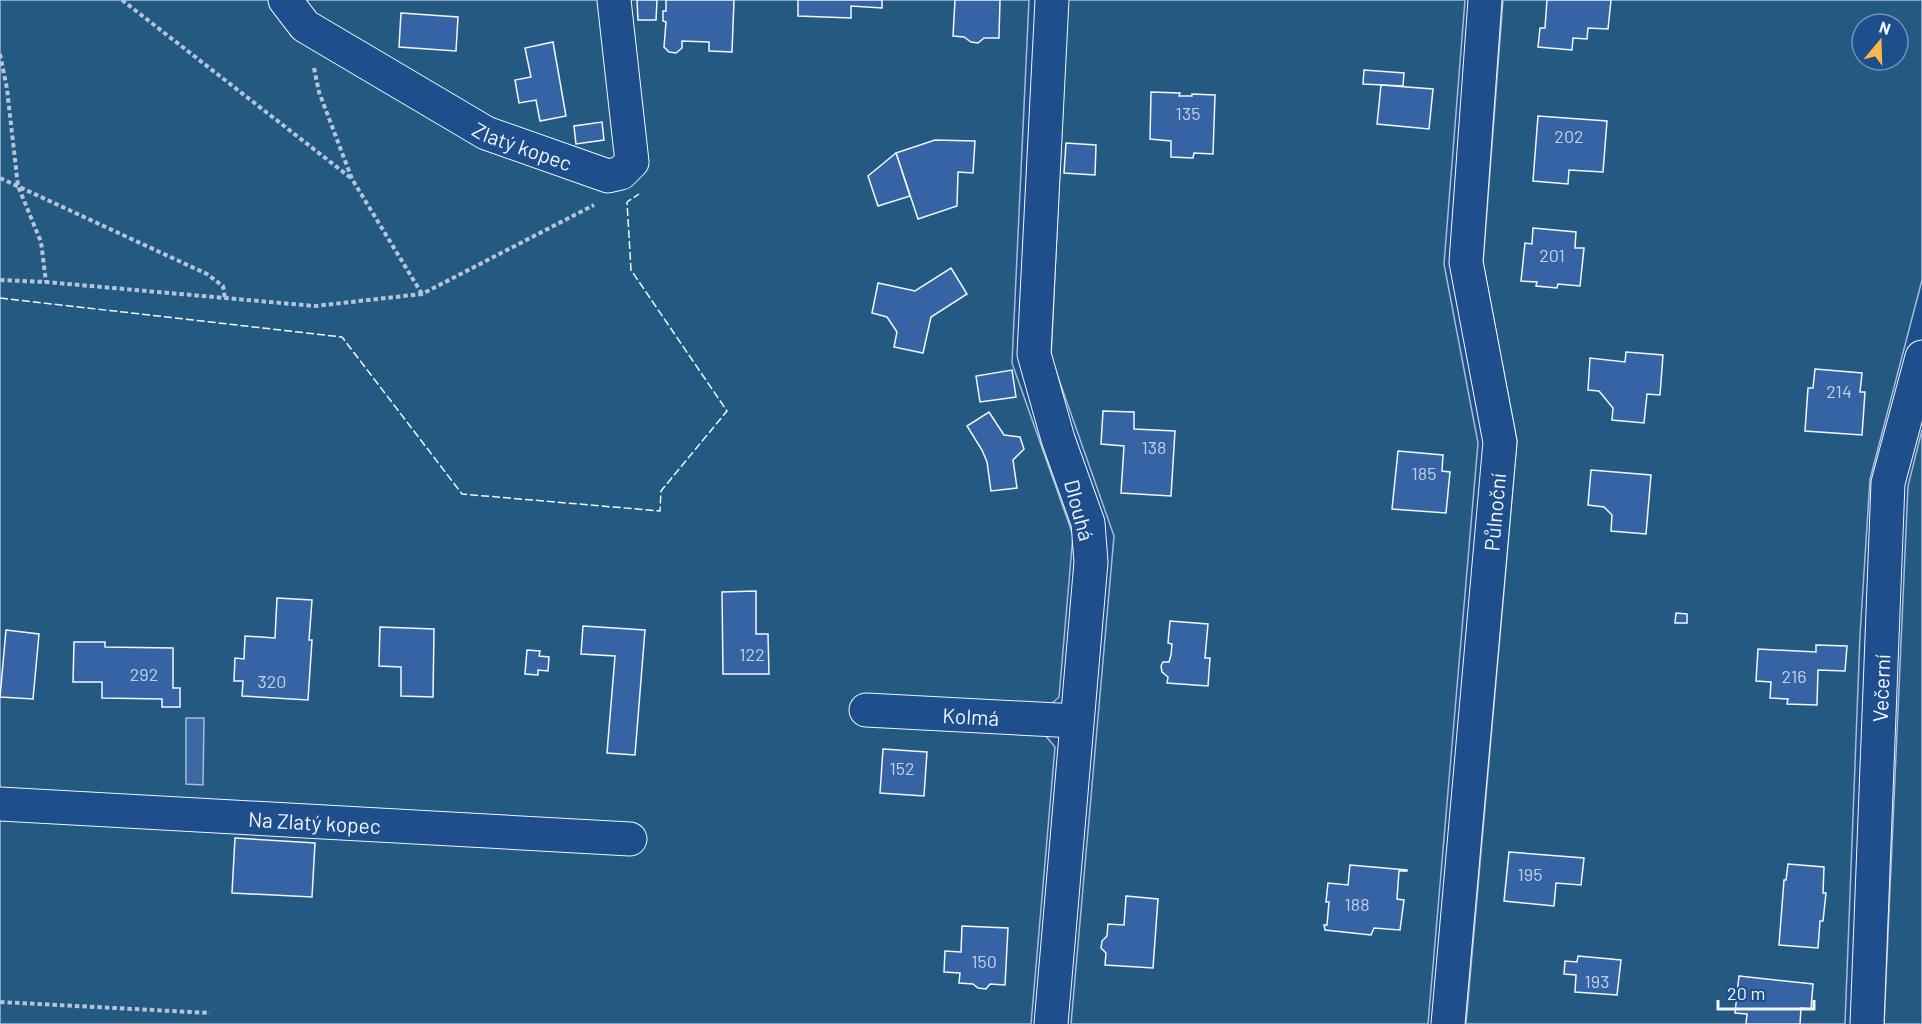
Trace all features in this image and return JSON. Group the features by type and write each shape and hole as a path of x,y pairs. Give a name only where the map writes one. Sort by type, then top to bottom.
{"street":[{"path":"608,176 621,173 632,162 614,0"},
{"name":"Dlouhá","path":"1051,1024 1091,562 1088,523 1058,438 1034,354 1052,0"},
{"name":"Půlnoční","path":"1448,1024 1500,442 1466,262 1485,0"},
{"name":"Zlatý kopec","path":"294,9 486,133 608,176"},
{"name":"Večerní","path":"1867,1024 1888,483 1922,357"},
{"name":"Kolmá","path":"866,710 1076,721"},
{"name":"Na Zlatý kopec","path":"0,804 630,839"}],"path":[{"path":"122,0 352,178"},
{"path":"294,9 319,92 352,178 422,294"},
{"path":"0,54 7,88 18,186 41,242 46,282"},
{"path":"0,280 315,306 422,294 595,204 608,176"},
{"path":"0,178 207,274 223,286 225,299"},
{"path":"0,1002 210,1013"}],"shaded area":[{"path":"0,0 1029,0 1012,363 1073,535 1059,697 1048,707 926,729 1045,735 1055,747 1031,1024 0,1024"},
{"path":"1068,0 1465,0 1444,264 1478,443 1428,1024 1071,1024 1114,536 1051,357"},
{"path":"1503,0 1922,0 1922,280 1870,479 1860,635 1845,1024 1466,1024 1517,441 1483,263"},
{"path":"1922,430 1922,1024 1884,1024 1908,486"},
{"path":"186,718 204,718 203,785 186,784"}],"building":[{"path":"637,0 657,0 656,20 638,20"},
{"path":"666,0 734,0 732,52 709,51 709,42 682,41 682,48 676,53 669,52 664,47 666,22 663,21 663,11 666,11"},
{"path":"798,0 882,0 882,8 851,6 851,18 798,16"},
{"path":"955,0 1000,0 999,38 984,38 978,43 971,42 964,37 953,36"},
{"path":"1547,0 1611,0 1608,29 1588,28 1587,39 1573,38 1572,50 1538,47 1540,28 1545,28"},
{"path":"401,13 458,17 456,51 399,47"},
{"path":"553,42 566,116 540,121 536,100 519,103 515,80 531,77 525,48"},
{"path":"1364,70 1404,73 1403,86 1363,84"},
{"path":"1381,85 1433,89 1429,129 1377,124"},
{"path":"1151,92 1180,93 1179,96 1215,95 1213,154 1194,153 1193,158 1171,157 1171,141 1150,139"},
{"path":"1538,116 1607,121 1603,172 1569,170 1568,184 1533,181"},
{"path":"602,122 604,140 576,144 574,126"},
{"path":"935,140 975,141 973,173 958,172 957,206 918,219 896,153"},
{"path":"1066,143 1096,145 1095,175 1064,173"},
{"path":"896,153 910,196 878,206 868,176"},
{"path":"1533,228 1576,232 1575,248 1584,248 1580,286 1558,284 1557,288 1536,286 1537,282 1521,281 1525,243 1532,244"},
{"path":"951,268 967,294 931,317 923,353 894,347 897,332 887,317 872,313 878,283 915,291"},
{"path":"1626,352 1663,355 1660,395 1647,394 1644,423 1612,420 1613,408 1599,391 1588,390 1590,358 1625,362"},
{"path":"1815,369 1862,373 1860,392 1865,392 1862,435 1805,431 1808,388 1813,388"},
{"path":"1012,370 1016,397 980,402 976,376"},
{"path":"1103,411 1134,412 1134,429 1175,431 1171,496 1121,493 1124,446 1101,444"},
{"path":"989,412 1004,435 1020,437 1024,449 1013,460 1017,488 991,491 987,462 967,426"},
{"path":"1398,451 1443,455 1442,471 1450,472 1446,513 1392,509"},
{"path":"1591,470 1651,475 1646,534 1611,531 1612,515 1604,507 1588,505"},
{"path":"756,591 756,634 768,634 769,674 723,674 722,592"},
{"path":"277,598 312,600 308,700 242,696 243,681 234,681 235,658 244,659 245,636 275,638"},
{"path":"1676,613 1687,614 1687,623 1675,623"},
{"path":"1170,621 1208,624 1205,658 1210,658 1208,686 1167,683 1168,677 1162,672 1161,666 1163,662 1169,662 1171,655 1172,644 1168,643"},
{"path":"583,626 645,630 635,755 607,753 615,656 581,654"},
{"path":"380,627 434,629 433,697 401,696 401,667 379,666"},
{"path":"6,630 39,634 33,699 0,697"},
{"path":"74,642 105,642 105,647 173,648 173,688 180,688 180,707 162,707 162,699 102,698 102,682 73,682"},
{"path":"1816,645 1847,646 1845,671 1818,670 1817,705 1787,704 1788,699 1770,698 1771,682 1756,681 1758,649 1816,652"},
{"path":"527,650 540,651 539,656 549,657 548,671 538,670 538,675 525,674"},
{"path":"883,749 927,752 924,796 880,793"},
{"path":"235,838 315,843 312,897 232,893"},
{"path":"1509,852 1584,858 1581,885 1556,883 1554,906 1504,901"},
{"path":"1788,864 1824,867 1823,893 1826,893 1823,921 1820,921 1818,948 1779,945 1784,880 1786,880"},
{"path":"1350,865 1407,870 1399,871 1397,899 1404,900 1400,930 1374,928 1371,935 1325,930 1329,902 1326,902 1328,883 1348,885"},
{"path":"1126,896 1158,899 1153,968 1105,965 1106,953 1101,948 1102,941 1107,936 1108,924 1124,925"},
{"path":"962,926 1008,928 1005,985 990,984 986,989 978,988 973,984 959,983 960,973 944,972 945,951 961,952"},
{"path":"1578,956 1621,960 1617,995 1575,992 1576,975 1564,974 1565,961 1577,962"},
{"path":"1739,976 1813,984 1811,1009 1801,1008 1800,1024 1746,1024 1747,1014 1735,1013"}],"fence":[{"path":"0,298 342,337 462,494 660,511 661,491 727,411 631,270 627,202 639,194"}]}
